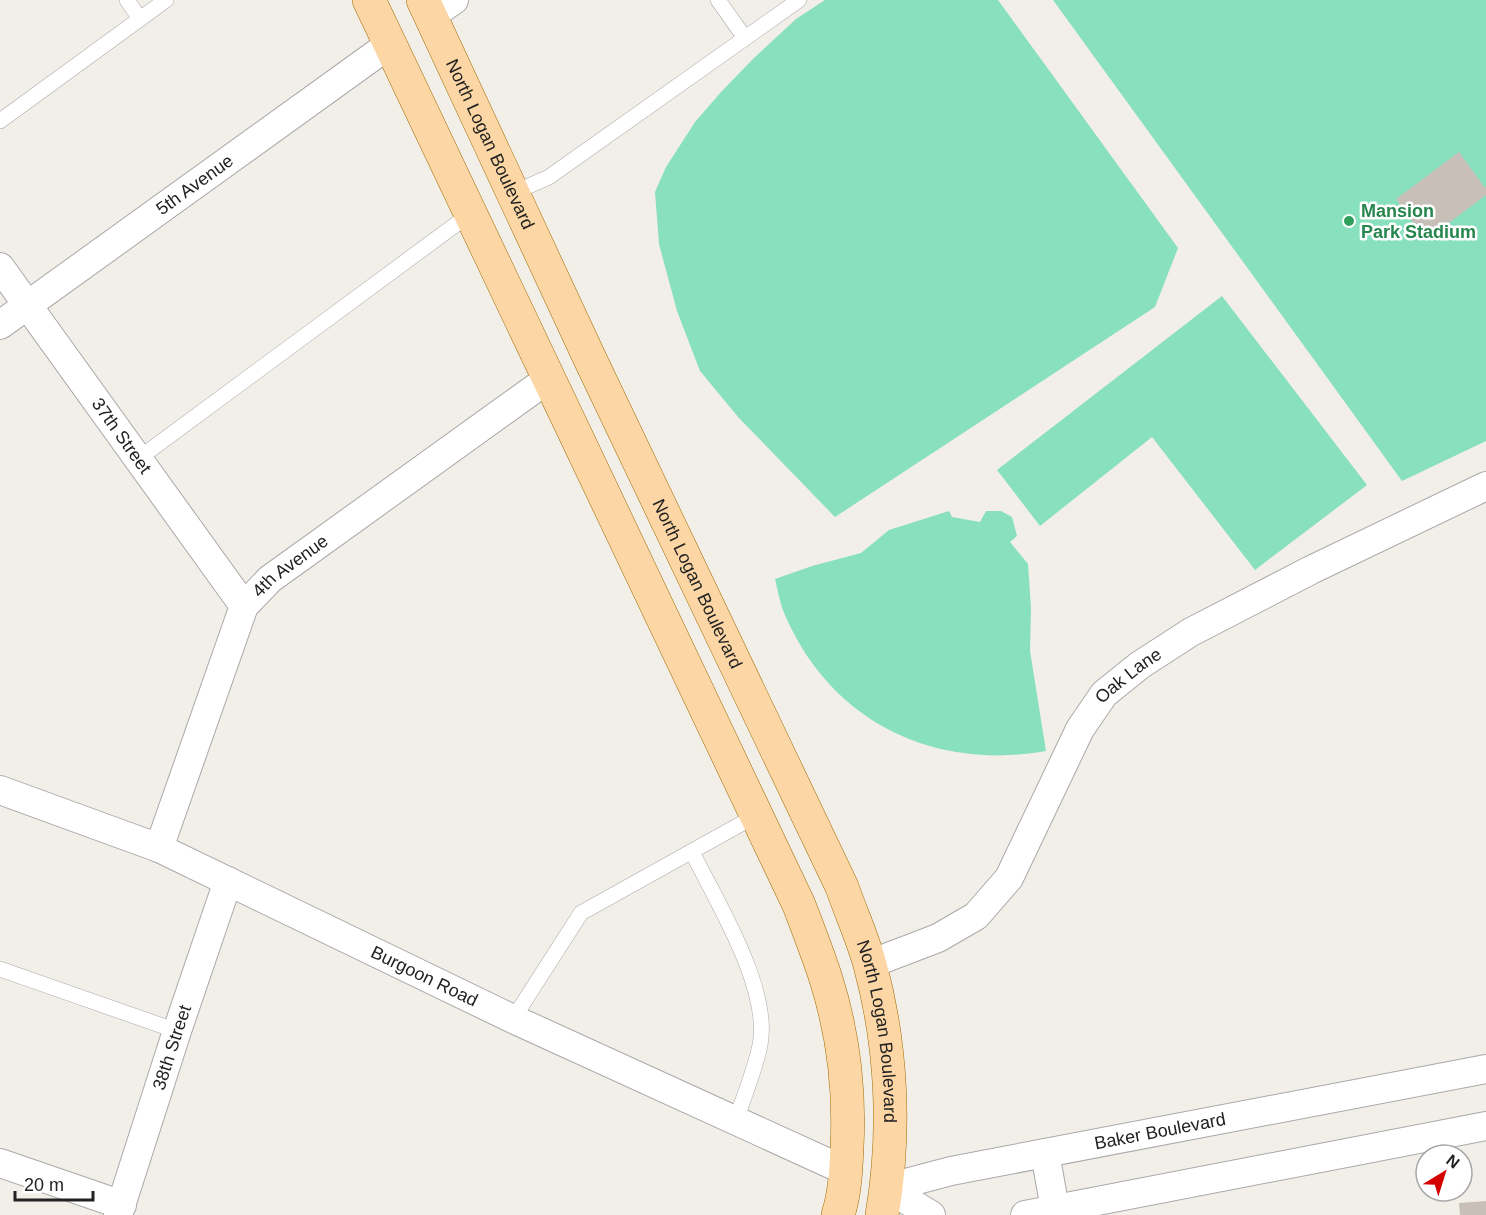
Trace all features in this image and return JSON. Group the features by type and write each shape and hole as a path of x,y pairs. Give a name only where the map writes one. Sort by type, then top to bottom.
{"main road":[{"name":"North Logan Boulevard","path":"369,0 799,905 826,979 842,1047 849,1112 846,1171 843,1199 838,1215"},
{"name":"North Logan Boulevard","path":"436,5 513,193 842,887 870,964 888,1053 890,1130 884,1202"},
{"path":"846,1171 884,1202"}],"street":[{"name":"5th Avenue","path":"0,325 390,44"},
{"name":"37th Street","path":"0,267 244,606"},
{"name":"4th Avenue","path":"159,848 244,606 270,579 548,379"},
{"name":"Oak Lane","path":"870,964 938,938 976,916 1009,878 1080,729 1104,694 1140,665 1191,632 1291,580 1486,486"},
{"name":"Burgoon Road","path":"0,790 159,848 513,1019 846,1171"},
{"name":"38th Street","path":"120,1210 228,881"},
{"name":"Baker Boulevard","path":"884,1202 951,1171 1486,1069"},
{"path":"1025,1215 1056,1212 1486,1126"},
{"path":"1045,1153 1056,1212"},
{"path":"0,1163 120,1210"},
{"path":"884,1202 931,1215"}],"lane":[{"path":"127,0 140,19"},
{"path":"0,121 166,0"},
{"path":"718,0 745,38"},
{"path":"513,193 549,177 799,0"},
{"path":"138,459 470,214"},
{"path":"513,1019 581,912 757,816"},
{"path":"692,852 750,971 762,1015 760,1045 735,1120"},
{"path":"0,969 177,1031"}],"green space":[{"path":"825,0 998,0 1178,248 1155,307 835,517 739,418 700,371 677,311 659,244 655,192 666,167 695,122 722,91 796,19"},
{"name":"Mansion Park Stadium","path":"1053,0 1486,0 1486,441 1402,481"},
{"path":"1222,296 1367,485 1255,570 1152,437 1040,526 997,470"},
{"path":"949,511 952,517 980,522 986,511 1001,511 1012,517 1017,536 1010,542 1028,564 1031,608 1030,651 1046,751 1005,755 964,753 926,745 891,731 858,710 829,684 805,652 783,611 775,579 861,553 889,530"}],"building":[{"path":"1459,152 1486,189 1486,195 1426,240 1396,199"},
{"path":"1486,1201 1486,1215 1460,1215 1459,1203"}],"place":[{"name":"Mansion Park Stadium","path":"1349,221"}]}
